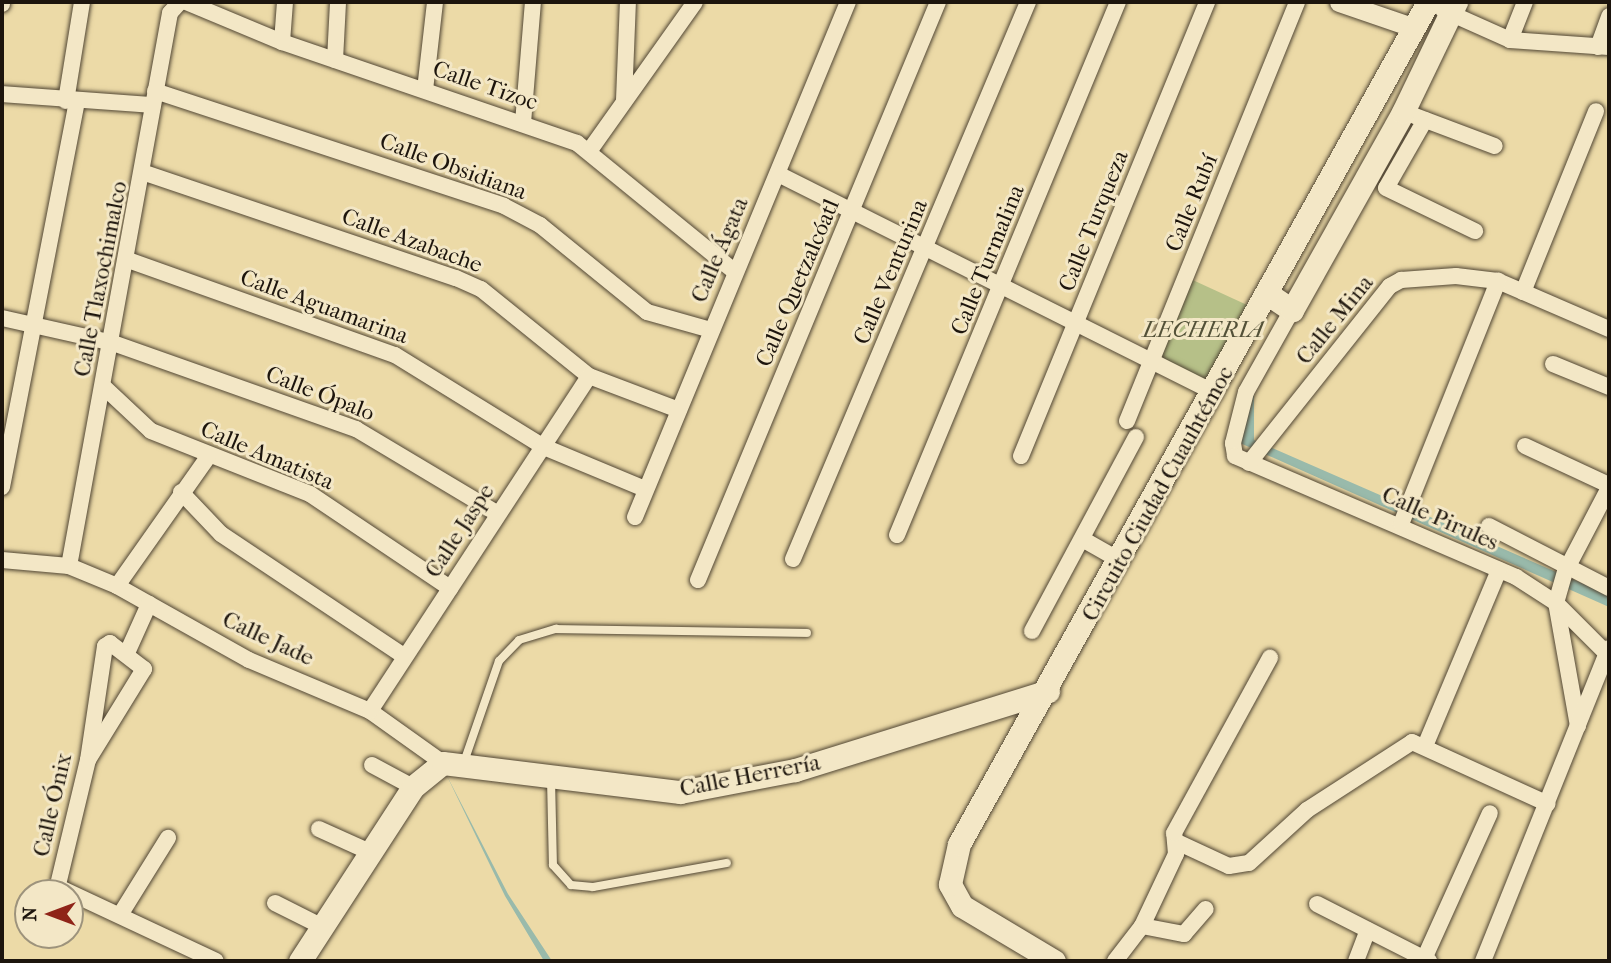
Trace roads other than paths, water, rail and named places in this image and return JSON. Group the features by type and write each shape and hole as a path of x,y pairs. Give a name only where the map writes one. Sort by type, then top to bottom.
{"main road":[{"name":"Circuito Ciudad Cuauhtémoc","path":"1054,961 974,916 950,884 959,844 1215,393 1428,2"},
{"path":"1268,294 1292,310 1403,112 1453,7"},
{"name":"Calle Herrería","path":"453,764 680,792 795,771 1048,691"},
{"path":"300,961 414,787 453,764"}],"street":[{"path":"2,487 35,322 71,101 82,2"},
{"name":"Calle Tlaxochimalco","path":"69,566 145,173 154,98 170,13 180,2"},
{"name":"Calle Tizoc","path":"186,2 282,42 523,123 590,150 735,272"},
{"path":"282,42 285,2"},
{"path":"335,60 338,2"},
{"path":"425,90 435,2"},
{"path":"523,123 533,2"},
{"path":"624,100 628,2"},
{"path":"590,150 695,2"},
{"name":"Calle Ágata","path":"635,517 848,2"},
{"name":"Calle Quetzalcóatl","path":"698,580 938,2"},
{"name":"Calle Venturina","path":"793,559 927,248 1028,2"},
{"name":"Calle Turmalina","path":"897,535 1118,2"},
{"name":"Calle Turqueza","path":"1021,456 1079,321 1207,2"},
{"name":"Calle Rubí","path":"1127,421 1297,2"},
{"path":"1339,2 1412,27"},
{"path":"1428,2 1453,7 1510,40 1603,47 1609,16"},
{"path":"1510,40 1525,2"},
{"name":"Calle Obsidiana","path":"2,94 71,101 154,98 504,206 540,225 647,312 711,330"},
{"path":"1523,292 1596,111"},
{"path":"1403,112 1495,146"},
{"path":"1425,120 1386,188 1475,231"},
{"name":"Calle Azabache","path":"145,173 456,278 481,289 589,376 679,410"},
{"path":"778,174 1079,321 1215,393"},
{"name":"Calle Aguamarina","path":"128,260 395,355 544,447 646,489"},
{"name":"Calle Mina","path":"1252,454 1390,286 1456,276 1498,281 1609,329"},
{"path":"1405,515 1498,281"},
{"path":"1252,454 1246,392 1292,310"},
{"name":"Calle Ópalo","path":"2,318 35,322 113,343 356,429 498,514"},
{"path":"1553,364 1609,387"},
{"name":"Calle Jaspe","path":"370,711 589,376"},
{"name":"Calle Amatista","path":"104,387 144,427 208,457 310,494 450,587"},
{"path":"1032,631 1084,540 1136,437"},
{"path":"1525,446 1609,487 1567,570 1558,597 1578,726"},
{"name":"Calle Pirules","path":"1252,454 1405,515 1499,570 1558,597 1608,651"},
{"path":"117,586 208,457"},
{"path":"181,492 221,534 404,656"},
{"path":"1489,526 1567,570 1609,588"},
{"path":"1084,540 1121,561"},
{"name":"Calle Jade","path":"2,560 69,566 117,586 249,660 370,711 453,764"},
{"path":"1425,746 1499,570"},
{"path":"88,760 143,674 142,665 127,653 149,604"},
{"name":"Calle Ónix","path":"60,879 88,760 107,643 127,653"},
{"path":"1482,961 1608,651"},
{"path":"1115,961 1142,926 1177,842 1174,833 1270,658"},
{"path":"1177,842 1240,867 1307,810 1399,746 1425,746 1548,804"},
{"path":"372,765 414,787"},
{"path":"1318,904 1427,960 1490,813"},
{"path":"319,829 370,852"},
{"path":"120,915 167,838"},
{"name":"Calle Ónix","path":"84,901 216,961"},
{"path":"275,903 321,926"},
{"path":"1142,926 1184,934 1206,909"},
{"path":"1356,961 1368,930"}],"lane":[{"path":"453,764 499,661 519,640 556,629 807,634"},
{"path":"551,776 553,865 571,885 593,887 727,863"}],"park label":[{"name":"LECHERIA","path":"1203,330"}]}
